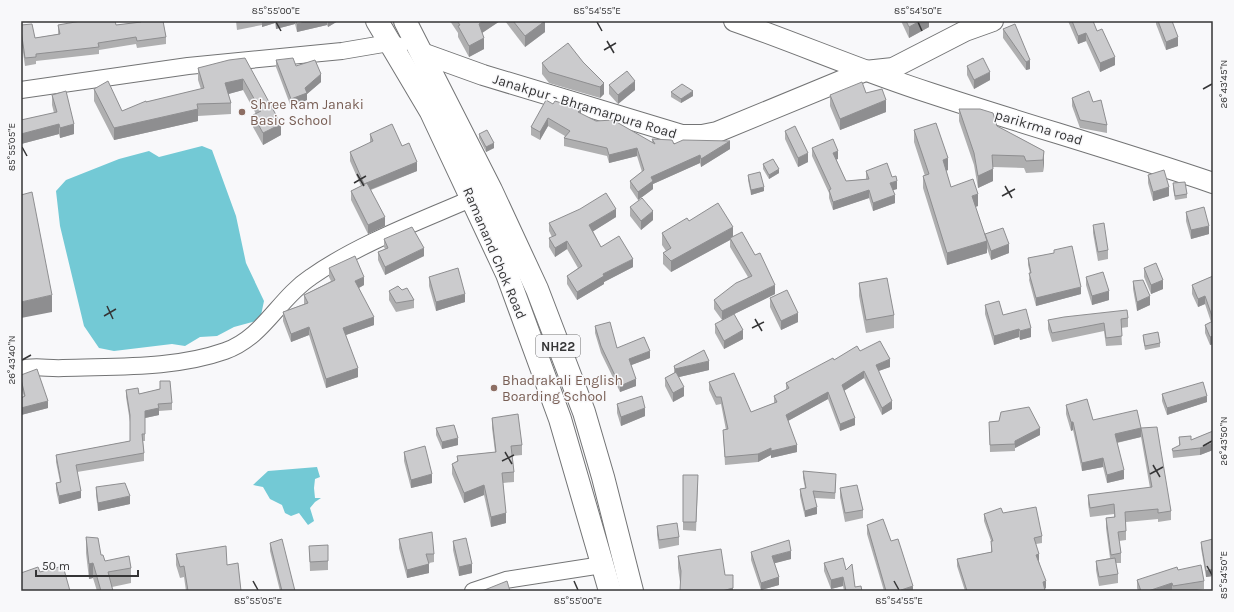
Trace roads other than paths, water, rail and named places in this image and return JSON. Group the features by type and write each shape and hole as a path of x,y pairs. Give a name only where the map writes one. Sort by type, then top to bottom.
{"highway":[{"name":"Ramanand Chok Road","path":"377,21 537,289 584,412 604,477 632,591"},
{"name":"Ramanand Chok Road","path":"405,21 422,53 481,194 507,274 560,419 610,591"}],"street":[{"name":"parikrma road","path":"734,21 865,71 1213,183"},
{"name":"Janakpur - Bhramarpura Road","path":"422,53 483,75 682,135 702,135 717,132 865,71 893,68 965,32 993,21"},
{"path":"21,90 188,66 342,51 389,43 422,53"},
{"path":"21,369 27,367 58,368 155,364 196,359 226,351 253,336 266,324 299,285 332,263 354,251 481,194"},
{"path":"473,591 506,580 602,564"}],"water":[{"path":"202,146 212,150 236,216 246,263 264,301 260,320 234,327 217,336 200,337 185,346 172,344 114,351 99,348 84,326 60,226 56,191 66,180 119,159 149,151 159,157"},
{"path":"317,467 320,477 315,479 315,498 321,498 310,508 314,521 308,525 299,513 291,516 285,513 282,505 270,499 263,487 253,485 268,471"}],"place":[{"name":"Shree Ram Janaki Basic School","path":"242,112"},
{"name":"Bhadrakali English Boarding School","path":"494,388"}]}
